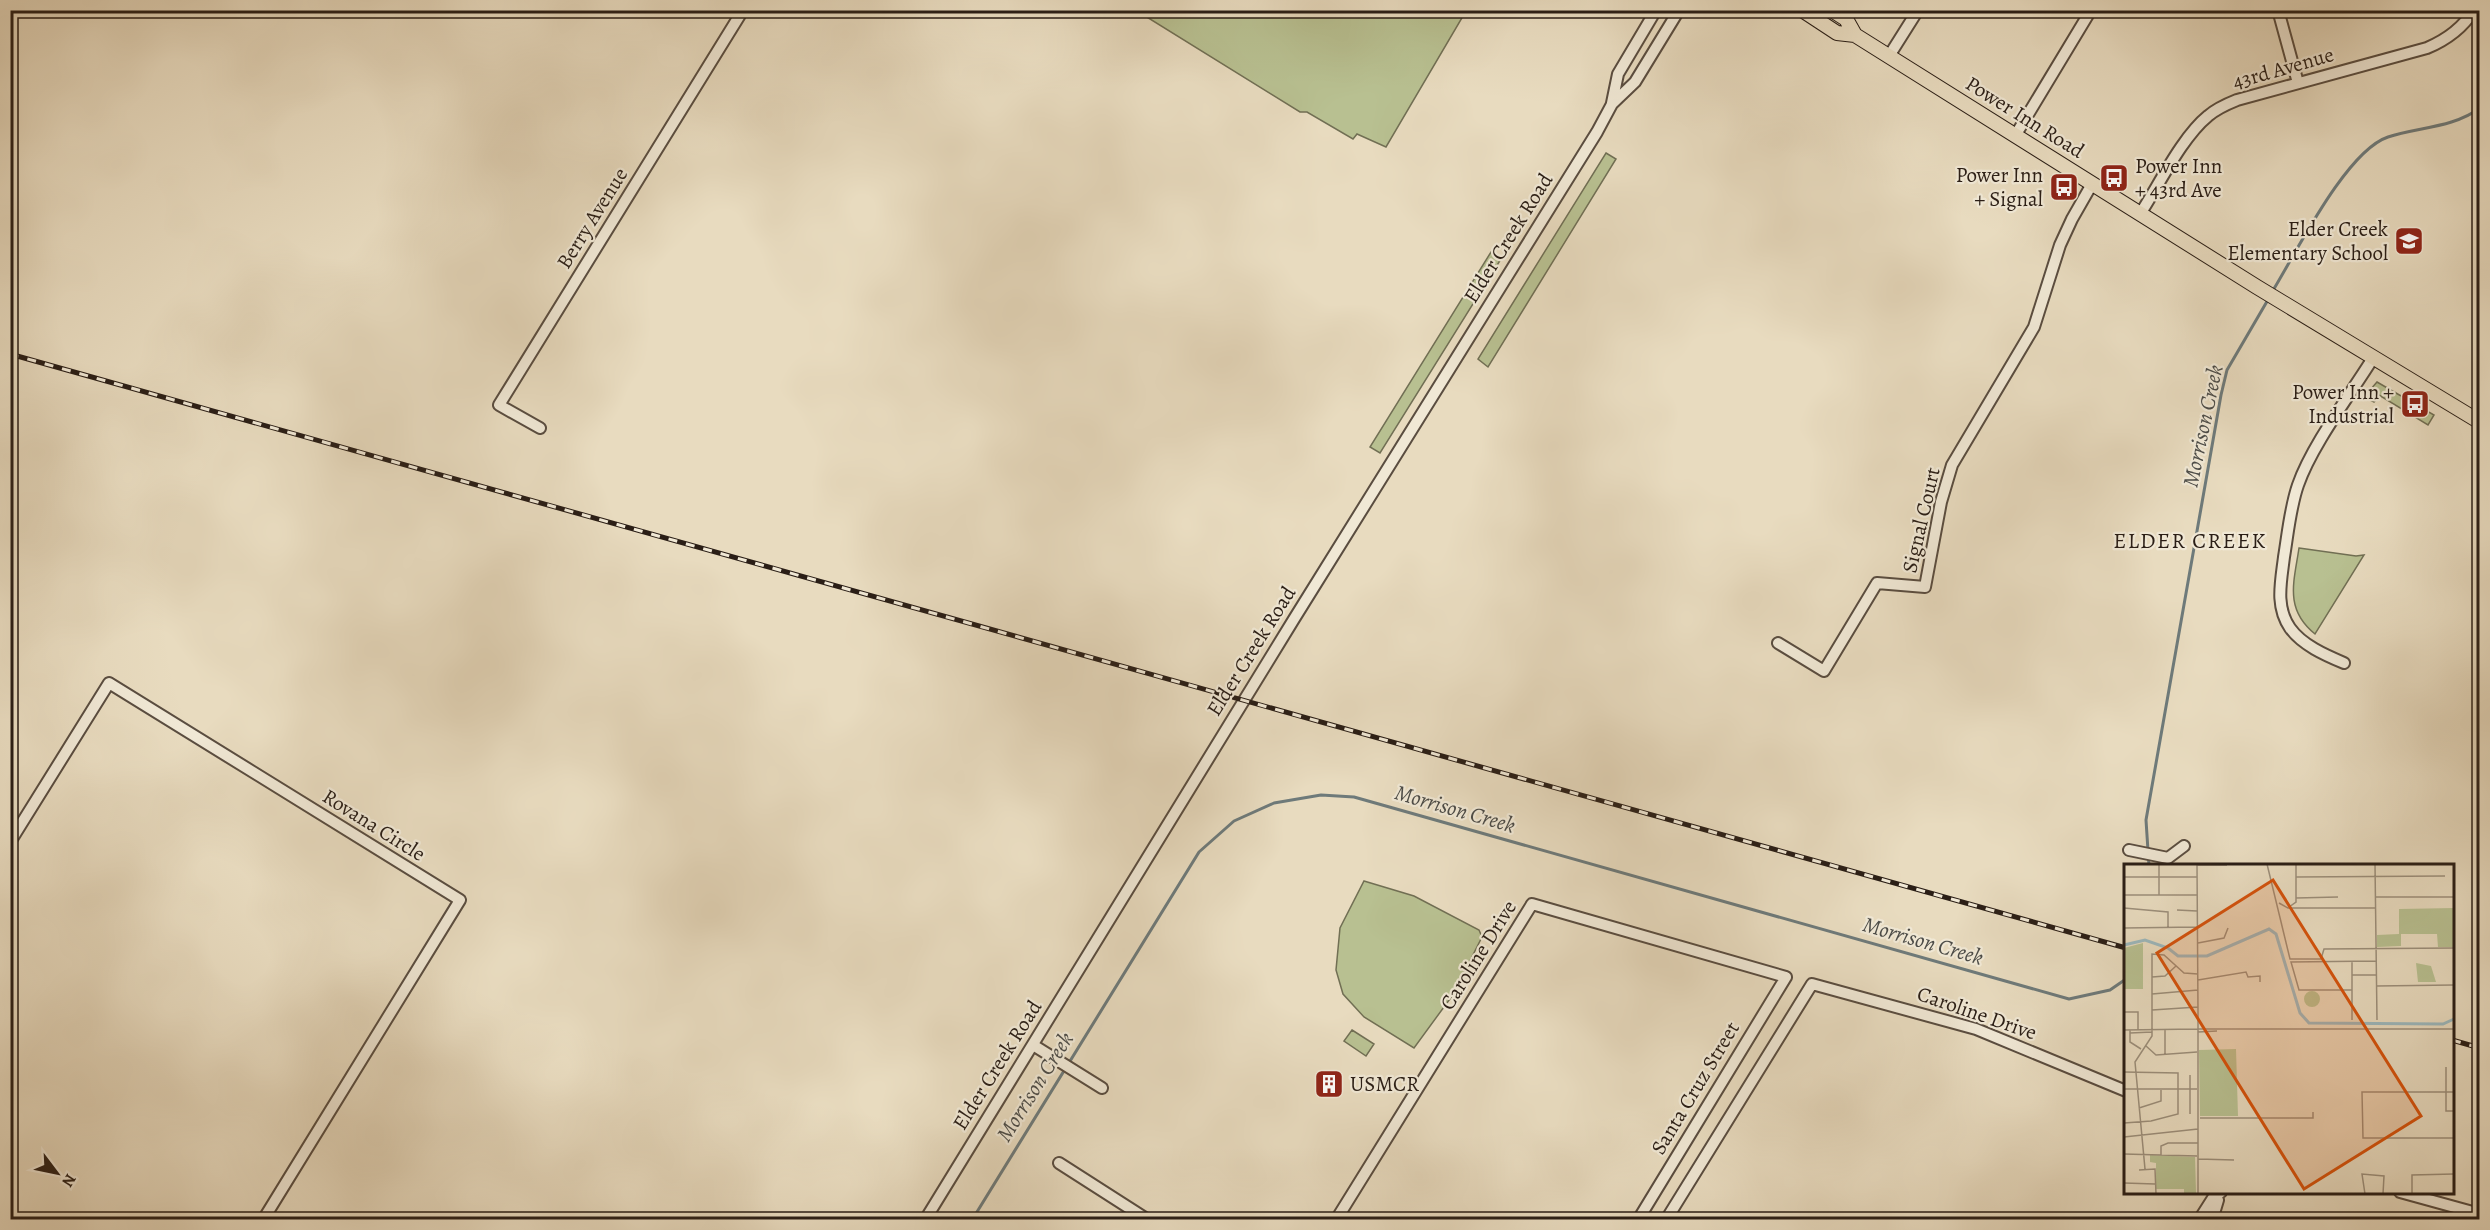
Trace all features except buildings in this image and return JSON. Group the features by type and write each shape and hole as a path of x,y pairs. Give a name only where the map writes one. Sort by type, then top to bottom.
{"main road":[{"name":"Power Inn Road","path":"1802,10 1837,33 1855,35 2257,287 2480,422"},
{"name":"Power Inn Road","path":"1832,10 1846,19 1855,35"}],"street":[{"name":"Berry Avenue","path":"540,428 499,405 743,10"},
{"name":"Elder Creek Road","path":"1612,104 1618,74 1656,10"},
{"name":"Elder Creek Road","path":"925,1220 1289,627 1591,142 1612,104 1635,82 1678,10"},
{"path":"1889,56 1918,10"},
{"path":"2015,136 2091,10"},
{"path":"2278,10 2298,83"},
{"name":"43rd Avenue","path":"2140,214 2189,137 2208,116 2237,100 2438,44 2459,29 2474,10"},
{"name":"Signal Court","path":"1779,643 1824,671 1877,583 1925,587 1941,502 1952,465 2034,327 2060,246 2092,184"},
{"path":"2344,663 2302,641 2295,634 2282,609 2280,582 2293,499 2299,483 2311,458 2373,358"},
{"name":"Rovana Circle","path":"10,842 109,683 459,900 263,1220"},
{"path":"2129,850 2168,858 2184,846"},
{"name":"Caroline Drive","path":"1336,1220 1532,904 1786,977"},
{"name":"Santa Cruz Street","path":"1638,1220 1786,977"},
{"name":"Caroline Drive","path":"1666,1220 1812,984 1976,1029 2124,1090"},
{"path":"1033,1045 1102,1088"},
{"path":"1059,1163 1148,1220"},
{"path":"2199,1220 2213,1198 2219,1194"},
{"path":"2212,1220 2214,1208 2221,1194"},
{"path":"2407,1194 2480,1215"}],"green space":[{"path":"1137,11 1466,11 1386,147 1357,134 1353,139 1307,112 1300,112"},
{"path":"1606,153 1616,159 1488,367 1478,359"},
{"path":"1491,252 1501,259 1380,453 1370,447"},
{"path":"2377,382 2434,415 2428,425 2379,395 2374,402 2364,397"},
{"path":"2299,548 2356,556 2364,555 2315,634 2305,625 2295,605 2293,594"},
{"path":"1364,881 1414,896 1479,930 1482,937 1452,996 1414,1048 1364,1017 1343,994 1336,970 1340,928"},
{"path":"1352,1030 1374,1044 1366,1056 1344,1041"}],"waterway":[{"name":"Morrison Creek","path":"2272,292 2323,205 2339,182 2372,146 2388,137 2458,120 2480,108"},
{"name":"Morrison Creek","path":"2149,864 2146,820 2221,395 2227,370 2269,298"},
{"name":"Morrison Creek","path":"972,1220 1199,852 1234,821 1274,803 1321,795 1354,797 2069,999 2110,990 2124,980"}],"railway":[{"path":"10,354 2124,947"},
{"path":"2454,1041 2480,1048"}],"place":[{"name":"Power Inn + 43rd Ave","path":"2114,178"},
{"name":"Power Inn + Signal","path":"2064,187"},
{"name":"Elder Creek Elementary School","path":"2409,241"},
{"name":"Power Inn + Industrial","path":"2415,404"},
{"name":"USMCR","path":"1329,1084"}],"district":[{"name":"ELDER CREEK","path":"2190,541"}]}
